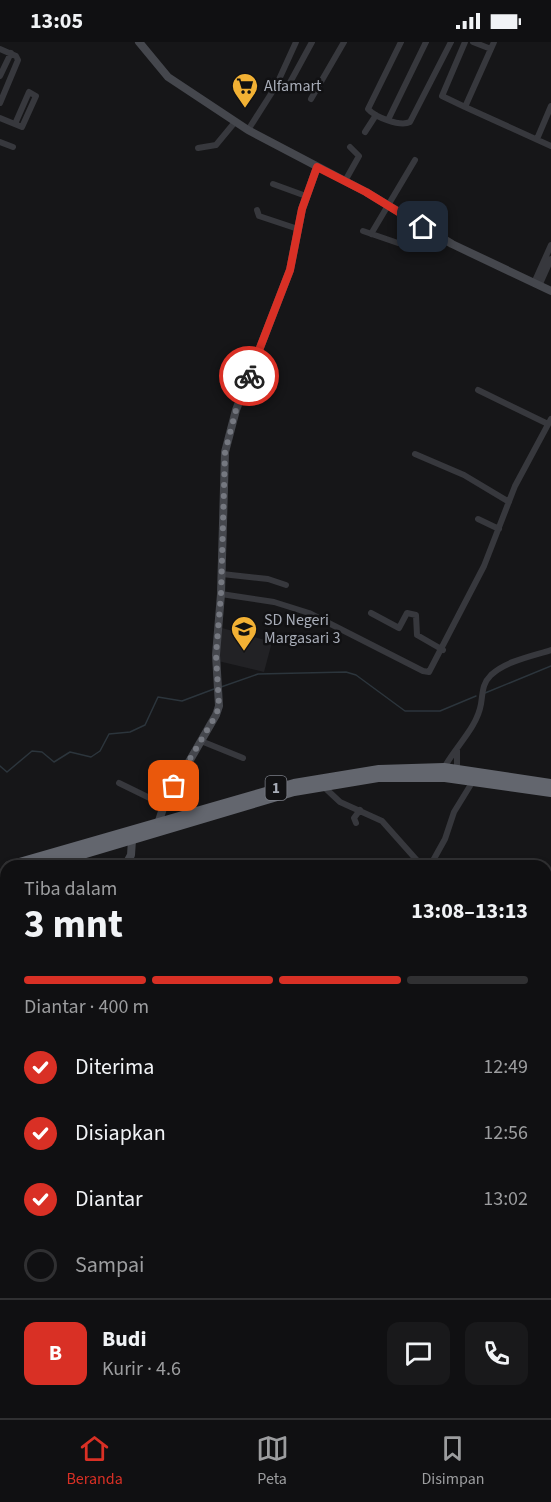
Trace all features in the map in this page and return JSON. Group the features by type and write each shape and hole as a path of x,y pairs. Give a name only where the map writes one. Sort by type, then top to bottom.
{"highway":[{"name":"1","path":"28,860 159,820 294,784 380,770 457,769 551,784"},
{"name":"1","path":"63,860 294,791 378,777 426,776 474,780 551,792"}],"street":[{"path":"139,42 168,77 248,130 345,181 452,244 551,291"},
{"path":"248,130 276,86 296,42"},
{"path":"276,86 283,90 287,88 312,42"},
{"path":"311,99 344,42"},
{"path":"401,42 368,109 376,115 404,124 410,122 452,42"},
{"path":"388,120 426,42"},
{"path":"465,42 442,96 551,146"},
{"path":"473,42 491,49"},
{"path":"465,107 494,42"},
{"path":"0,50 10,53 18,60 0,103"},
{"path":"0,76 10,53"},
{"path":"0,118 22,127 36,96 29,92 15,124"},
{"path":"537,139 551,106"},
{"path":"365,132 376,115"},
{"path":"198,148 216,145 235,122"},
{"path":"0,142 13,147"},
{"path":"345,181 359,156 350,147"},
{"path":"371,234 415,160"},
{"path":"159,820 164,805 216,715 225,452 236,410 290,270 306,196 317,167"},
{"path":"273,184 306,196"},
{"path":"257,210 260,216 298,229"},
{"path":"363,231 399,243"},
{"path":"537,284 551,245"},
{"path":"537,284 551,260"},
{"path":"221,594 274,602 309,613 426,673 429,672 443,650 484,566 508,502 550,422 478,390"},
{"path":"415,454 464,475 508,502"},
{"path":"478,519 499,529"},
{"path":"222,574 268,579 286,585"},
{"path":"371,613 399,628 407,613 416,615 417,634 443,650"},
{"path":"444,768 457,750 479,710 482,689 489,676 512,664 551,650"},
{"path":"201,741 243,758"},
{"path":"457,750 457,769"},
{"path":"433,860 445,839 453,812 474,780"},
{"path":"119,783 164,805"},
{"path":"324,786 340,802 382,821 393,830 417,860"},
{"path":"356,823 354,818 360,810"},
{"path":"128,860 132,840"}],"shaded area":[{"name":"SD Negeri Margasari 3","path":"222,628 272,642 264,672 218,661"}],"waterway":[{"path":"485,693 551,666"},
{"path":"221,687 258,674 346,672 356,675 405,711 440,711 476,696"},
{"path":"0,766 7,772 32,751 42,752 54,762 70,752 91,757 100,751 109,734 130,732 145,725 158,697 182,701 214,689"}],"way so far":[{"path":"174,786 219,706 215,669 221,594 225,452 236,410 249,376"}],"place":[{"name":"Alfamart","path":"245,109"},
{"name":"SD Negeri Margasari 3","path":"244,652"}],"route":[{"path":"249,376 290,270 302,209 317,167 366,192 423,227"}]}
